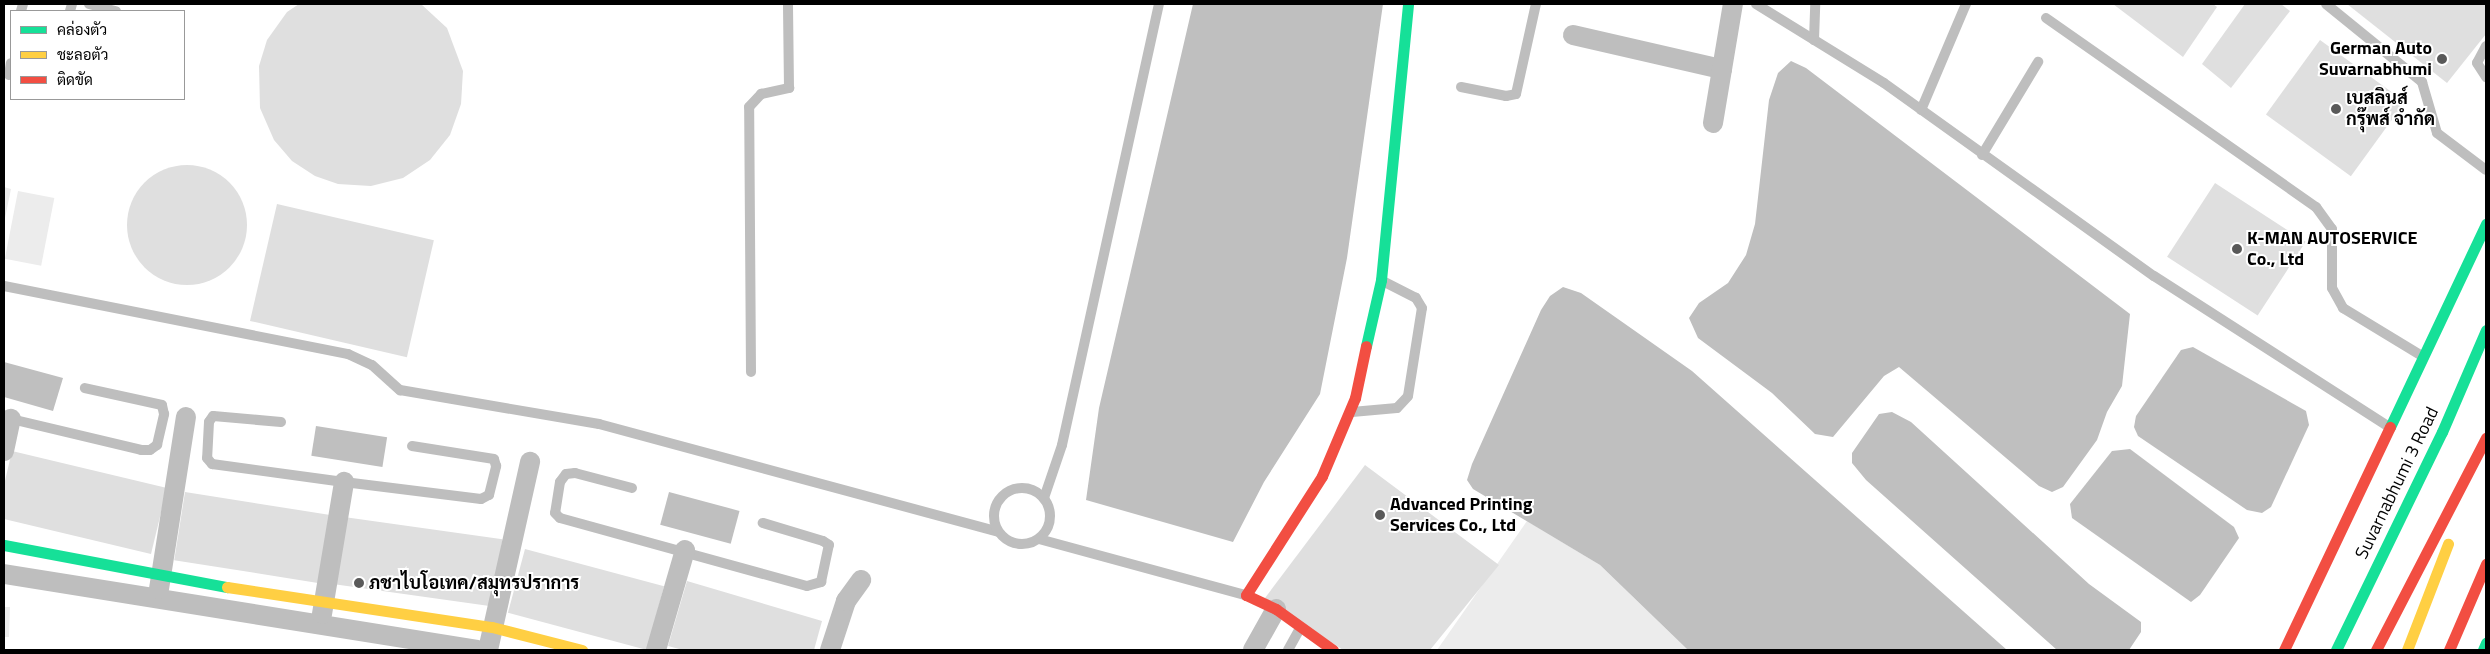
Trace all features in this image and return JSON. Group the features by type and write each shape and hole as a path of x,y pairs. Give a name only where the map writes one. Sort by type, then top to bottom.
{"main road":[{"path":"1333,650 1276,609 1246,596 1322,476 1351,412 1381,280 1408,4"},
{"path":"2284,650 2392,429 2486,224"},
{"name":"Suvarnabhumi 3 Road","path":"2336,650 2442,432 2486,330"},
{"path":"2376,650 2486,438"},
{"path":"2407,650 2486,446"},
{"path":"4,545 161,577 324,600 492,627 582,650"},
{"path":"2448,650 2486,564"},
{"path":"2483,650 2486,643"}],"street":[{"path":"1713,123 1733,4"},
{"path":"1573,35 1722,69"},
{"path":"158,601 186,417"},
{"path":"4,451 8,418"},
{"path":"488,650 530,462"},
{"path":"320,626 344,482"},
{"path":"656,650 685,550"},
{"path":"4,574 158,601 477,650"},
{"path":"830,650 846,601 861,580"},
{"path":"1253,650 1276,609"}],"lane":[{"path":"89,4 112,10"},
{"path":"752,372 749,107 761,94 789,88 788,4"},
{"path":"4,286 348,354 372,365 400,390 599,424 998,532 1013,544 1031,543 1039,539 1045,532 1050,515 1044,498 1062,445 1159,4"},
{"path":"1462,87 1506,96 1516,94 1536,4"},
{"path":"1756,4 1921,110 2154,276 2392,429"},
{"path":"1814,40 1815,4"},
{"path":"1921,110 1966,4"},
{"path":"2326,4 2422,82 2437,133 2486,170"},
{"path":"2046,18 2316,207 2332,229 2332,288 2343,308 2424,358"},
{"path":"2486,46 2477,63 2486,76"},
{"path":"1982,154 2038,62"},
{"path":"1351,412 1397,408 1408,396 1422,308 1416,298 1381,280"},
{"path":"8,418 141,450 150,450 157,445 164,414 162,405 85,388"},
{"path":"281,422 213,416 209,422 207,458 212,464 344,482 481,499 489,495 496,466 494,459 412,446"},
{"path":"632,488 575,473 566,474 560,482 555,513 560,518 685,550 807,586 821,582 830,545 823,540 763,523"},
{"path":"998,532 993,513 1001,496 1018,488 1028,488 1044,498"},
{"path":"1039,539 1246,596"},
{"path":"1288,650 1301,627"}],"shaded area":[{"path":"1193,4 1383,4 1347,258 1320,394 1264,482 1233,542 1086,500 1099,408"},
{"path":"1791,61 1806,68 2130,314 2122,386 2107,412 2097,440 2063,487 2052,492 2039,486 1899,367 1884,376 1833,437 1815,434 1772,393 1698,338 1689,318 1699,303 1728,283 1746,255 1755,224 1769,100 1778,73"},
{"path":"4,187 11,189 4,223"},
{"path":"18,191 54,198 41,266 5,259"},
{"path":"1563,287 1581,293 1692,371 2007,650 1688,650 1600,565 1473,489 1467,480 1472,464 1541,310 1550,296"},
{"path":"2193,347 2306,411 2309,425 2271,507 2262,513 2247,510 2138,436 2134,427 2136,416 2181,350"},
{"path":"4,362 63,378 53,411 4,397"},
{"path":"1892,412 1911,422 2089,584 2141,622 2141,632 2129,650 2057,650 1866,480 1852,463 1852,453 1879,414"},
{"path":"316,426 387,437 382,467 311,456"},
{"path":"2130,449 2234,527 2239,538 2200,595 2191,602 2072,518 2070,504 2112,451"},
{"path":"669,492 740,511 731,544 660,525"},
{"path":"1527,521 1600,565 1688,650 1437,650"},
{"path":"4,607 10,607 9,637 4,637"}],"building":[{"path":"299,4 421,4 447,28 463,71 461,104 450,135 430,160 403,178 371,186 338,184 315,176 292,161 274,140 260,108 259,66 267,40 287,12"},
{"path":"2113,4 2213,4 2217,7 2183,57"},
{"path":"2245,4 2281,4 2290,11 2231,88 2202,64"},
{"name":"German Auto Suvarnabhumi","path":"2347,4 2486,4 2486,34 2447,83"},
{"name":"เบสลินส์ กรุ๊พส์ จำกัด","path":"2320,40 2405,102 2351,176 2266,114"},
{"path":"187,165 210,169 230,182 243,202 247,225 243,248 230,268 210,281 187,285 164,281 144,268 131,248 127,225 131,202 144,182 164,169"},
{"name":"K-MAN AUTOSERVICE Co., Ltd","path":"2215,183 2306,242 2258,316 2167,257"},
{"path":"277,204 434,240 407,357 250,321"},
{"path":"12,451 167,488 151,554 4,519 4,485"},
{"name":"Advanced Printing Services Co., Ltd","path":"1365,465 1499,565 1430,650 1343,650 1265,598"},
{"path":"185,492 330,515 319,583 174,560"},
{"path":"344,517 502,539 493,607 335,584"},
{"path":"525,549 664,586 647,650 508,613"},
{"path":"687,581 822,621 814,650 683,650 668,646"}],"traffic: fast":[{"path":"1366,346 1381,280 1408,4"},
{"path":"2390,427 2486,224"},
{"path":"2336,650 2442,432 2486,330"},
{"path":"4,545 227,587"},
{"path":"2483,650 2486,643"}],"traffic: slow":[{"path":"2407,650 2448,544"},
{"path":"227,587 492,627 582,650"}],"traffic: jam":[{"path":"1333,650 1276,609 1246,595 1322,476 1355,398 1366,346"},
{"path":"2284,650 2390,427"},
{"path":"2376,650 2486,438"},
{"path":"2449,650 2486,564"}],"place":[{"name":"German Auto Suvarnabhumi","path":"2442,59"},
{"name":"เบสลินส์ กรุ๊พส์ จำกัด","path":"2336,109"},
{"name":"K-MAN AUTOSERVICE Co., Ltd","path":"2237,249"},
{"name":"Advanced Printing Services Co., Ltd","path":"1380,515"},
{"name":"ภชาไบโอเทค/สมุทรปราการ","path":"359,583"}]}
